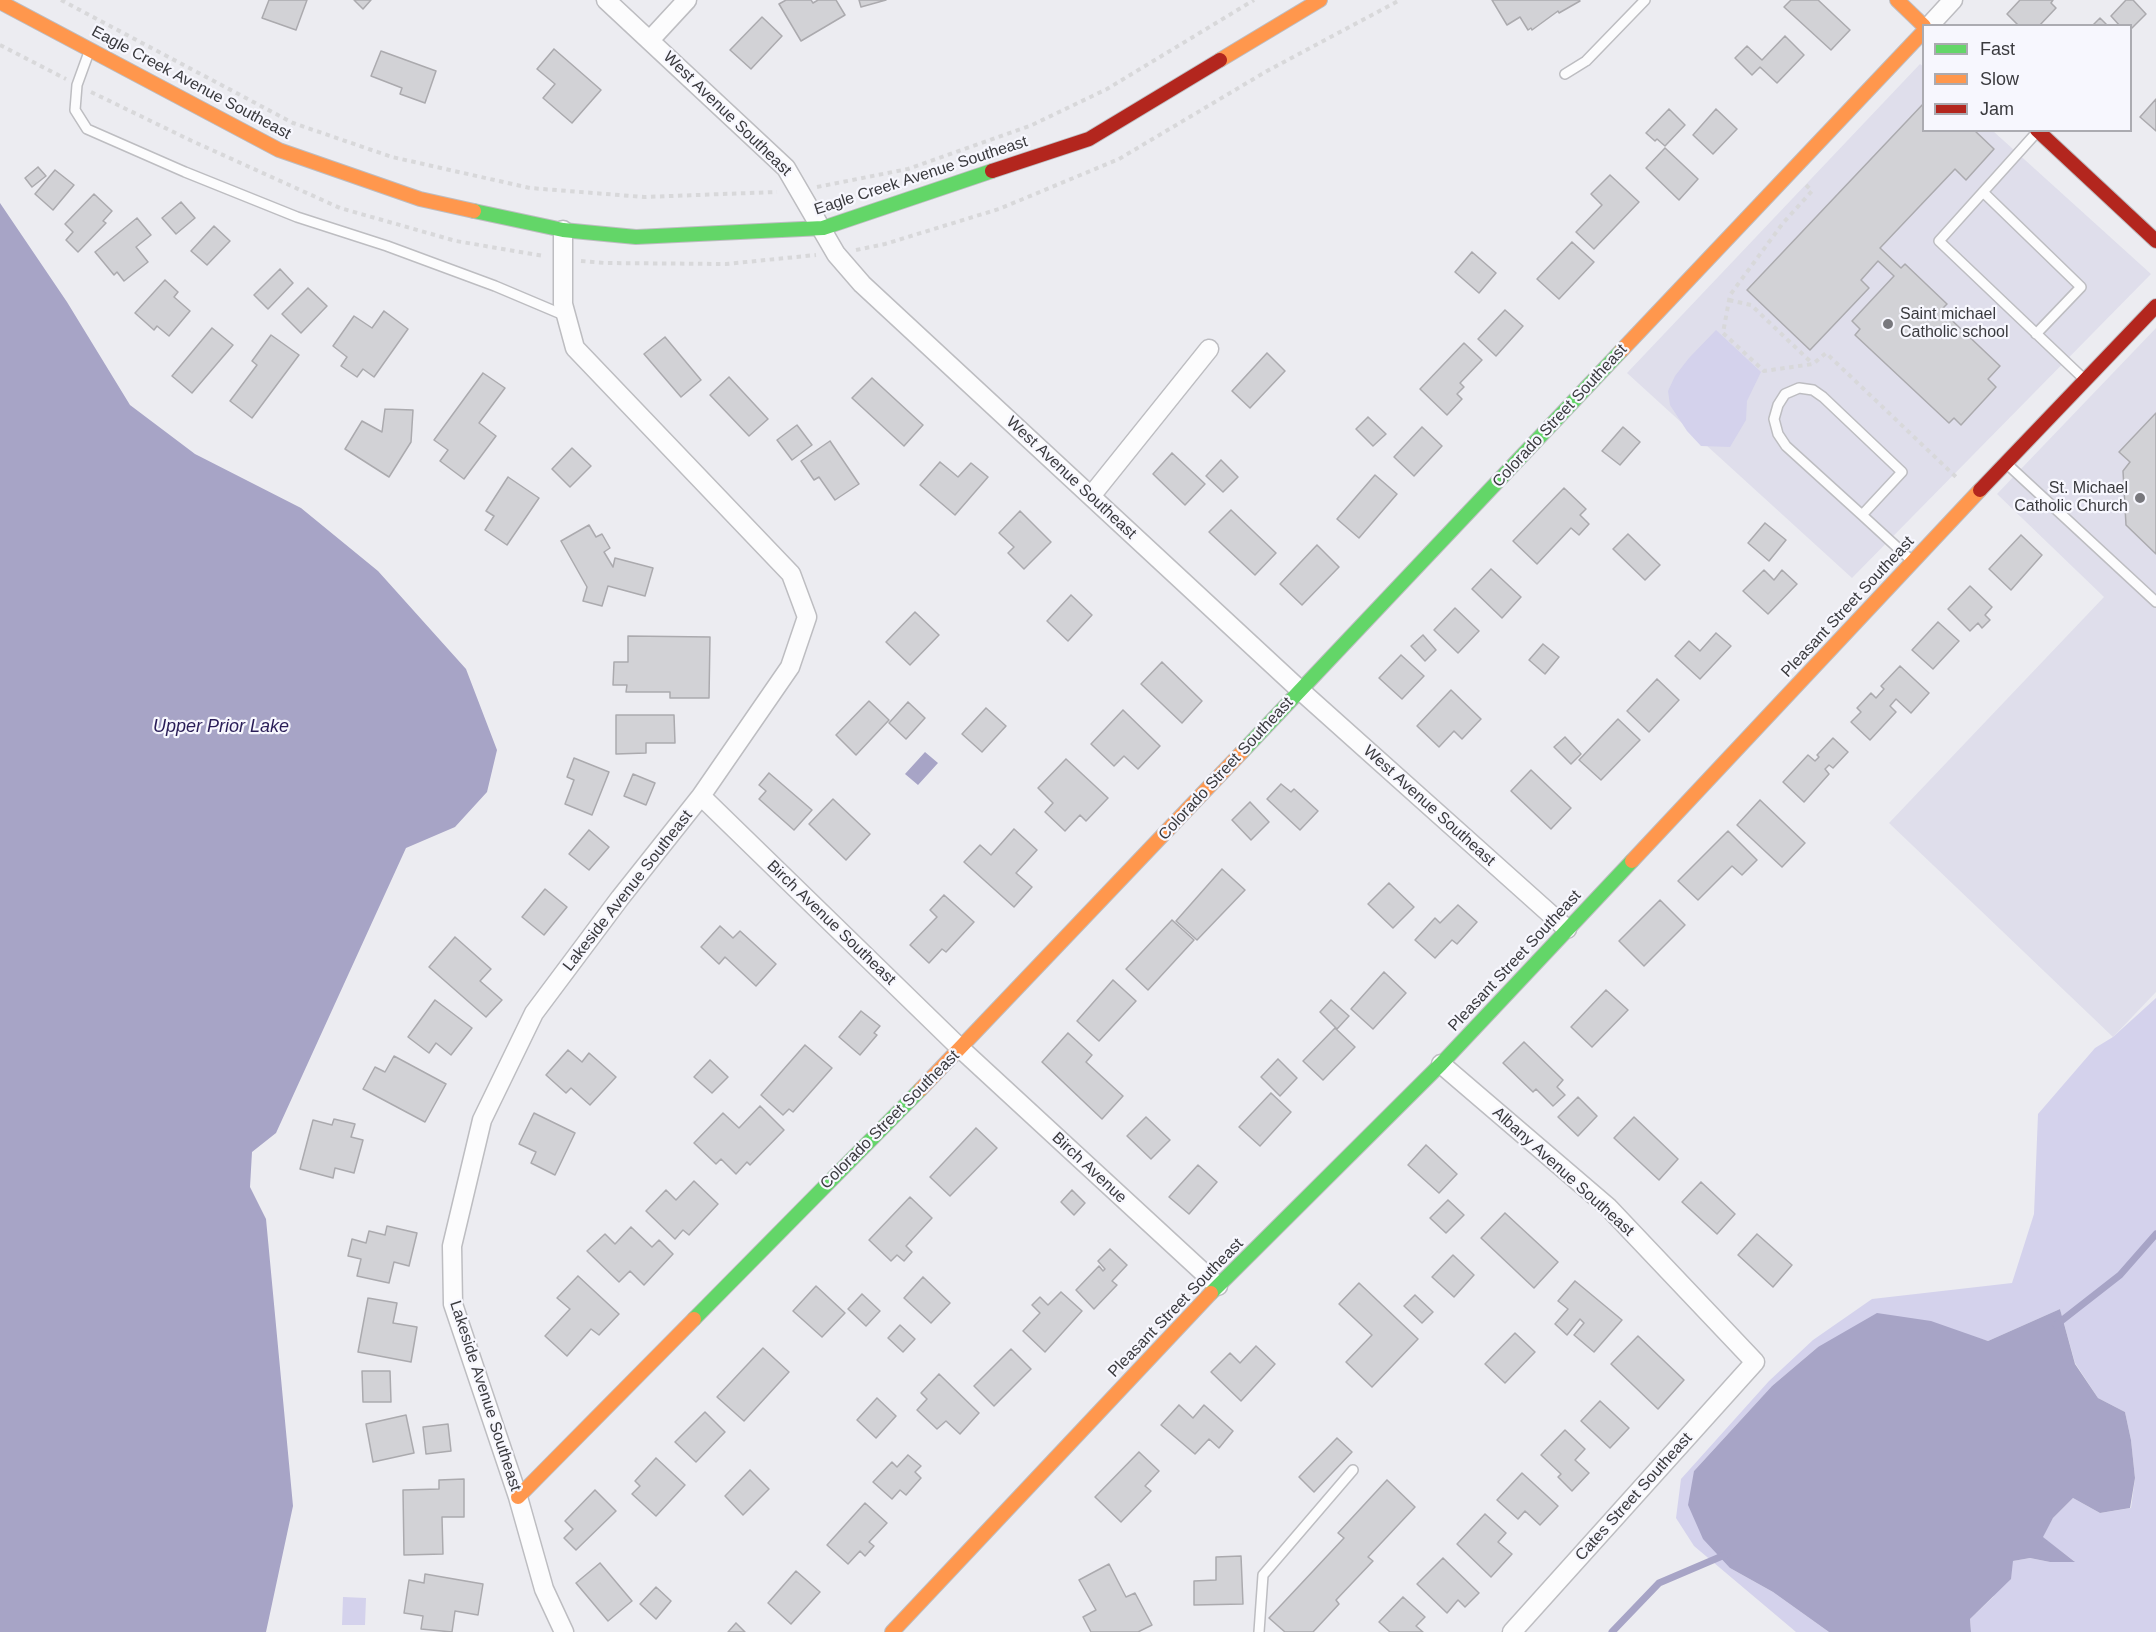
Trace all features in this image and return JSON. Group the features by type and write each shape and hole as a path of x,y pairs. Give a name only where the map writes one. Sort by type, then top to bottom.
{"street":[{"name":"West Avenue Southeast","path":"606,0 786,168 823,228 836,254 862,284 1301,691 1567,929"},
{"path":"650,40 687,0"},
{"name":"Eagle Creek Avenue Southeast","path":"0,2 279,150 420,200 563,230 636,237 823,228 1089,139 1320,0"},
{"path":"1897,0 1922,25"},
{"path":"1931,24 1953,0"},
{"name":"Colorado Street Southeast","path":"518,1497 961,1049 1922,32"},
{"path":"2038,132 2156,241"},
{"name":"Lakeside Avenue Southeast","path":"563,230 563,304 574,348 791,574 807,617 790,667 701,796 620,898 534,1013 482,1120 452,1246 453,1304 518,1497 544,1589 564,1632"},
{"name":"Pleasant Street Southeast","path":"892,1632 1218,1286 1442,1064 2156,306"},
{"path":"1091,496 1209,349"},
{"name":"Birch Avenue Southeast","path":"701,796 961,1049"},
{"name":"Birch Avenue","path":"961,1049 1218,1286"},
{"name":"Albany Avenue Southeast","path":"1442,1064 1608,1207 1755,1362"},
{"name":"Cates Street Southeast","path":"1512,1632 1755,1362"}],"lane":[{"path":"1565,74 1586,61 1645,0"},
{"path":"90,49 77,85 75,110 87,129 297,217 387,246 566,316"},
{"path":"2036,132 1939,240 2085,380"},
{"path":"1983,192 2081,287 2037,334"},
{"path":"1862,515 1902,472 1813,390 1799,388 1785,394 1778,405 1774,419 1778,434 1786,446 1913,562"},
{"path":"2006,463 2156,602"},
{"path":"1259,1632 1263,1575 1353,1470"}],"path":[{"path":"61,0 293,123 392,157 542,189 644,197 800,191 908,169 1032,125 1107,89 1254,0"},
{"path":"1792,171 1812,191 1783,223 1730,295 1723,333 1764,371 1814,364 1826,353 1956,477"},
{"path":"1729,300 1751,305 1814,364"}],"shaded area":[{"name":"Saint michael Catholic school","path":"1920,64 1922,66 1922,132 1994,132 2151,274 1852,578 1627,373"},
{"path":"2156,328 2156,992 2113,1037 1889,823 2104,597 1997,494"},
{"path":"1716,330 1761,372 1747,401 1746,420 1730,447 1701,446 1687,431 1670,405 1668,391 1675,376 1689,358"},
{"path":"2156,998 2156,1632 1971,1632 1970,1619 1993,1597 2013,1561 2030,1558 2050,1562 2074,1561 2042,1537 2053,1518 2073,1498 2100,1513 2131,1508 2135,1478 2125,1412 2098,1398 2075,1363 2060,1309 1988,1341 1964,1334 1818,1347 1772,1386 1694,1471 1730,1568 1773,1592 1829,1632 1796,1632 1694,1546 1676,1518 1681,1479 1769,1381 1813,1340 1872,1299 2012,1283 2034,1214 2038,1114 2095,1048 2113,1037"},
{"path":"343,1597 366,1598 365,1625 342,1625"}],"water":[{"name":"Upper Prior Lake","path":"0,203 67,302 130,405 195,454 301,508 378,571 466,669 497,750 487,792 455,827 406,848 276,1133 252,1152 250,1187 266,1219 293,1506 266,1632 0,1632"},
{"path":"925,752 938,763 918,785 905,774"},
{"path":"2060,1309 2075,1364 2098,1398 2125,1412 2135,1478 2130,1508 2100,1513 2073,1498 2053,1518 2043,1537 2075,1562 2050,1562 2030,1558 2013,1561 2011,1579 1970,1619 1971,1632 1829,1632 1773,1592 1730,1568 1703,1539 1688,1505 1694,1471 1772,1386 1818,1347 1877,1313 1931,1321 1988,1341"}],"building":[{"path":"269,0 307,0 296,30 262,18"},
{"path":"354,0 371,0 363,9"},
{"path":"786,0 811,0 813,3 818,0 836,0 845,15 801,41 779,4"},
{"path":"859,0 886,0 861,7"},
{"path":"1492,0 1580,1 1559,13 1558,11 1532,30 1531,28 1528,30 1520,17 1507,25"},
{"path":"1791,0 1818,0 1850,30 1831,50 1784,7"},
{"path":"2020,0 2053,0 2051,3 2056,8 2041,24 2017,24 2007,14"},
{"path":"2126,0 2133,0 2146,14 2132,28 2132,24 2118,24 2111,16"},
{"path":"762,17 782,36 751,69 730,50"},
{"path":"2100,18 2106,24 2094,24"},
{"path":"1785,36 1804,55 1777,83 1760,67 1752,75 1735,58 1747,46 1762,60"},
{"path":"554,49 601,90 572,123 543,98 555,84 537,69"},
{"path":"381,51 436,71 425,103 400,94 402,88 371,76"},
{"path":"2156,99 2156,131 2140,117"},
{"path":"1922,105 1922,132 1976,132 1994,149 1966,180 1955,169 1880,248 1901,268 1905,264 1947,304 1941,310 2000,366 1988,379 1996,387 1961,425 1954,418 1949,423 1855,335 1860,329 1852,321 1894,276 1878,261 1861,280 1869,288 1810,350 1747,290"},
{"path":"1669,109 1685,125 1665,146 1646,133"},
{"path":"1716,109 1737,129 1713,154 1693,135"},
{"path":"1665,148 1698,179 1679,200 1646,168"},
{"path":"38,167 46,176 32,187 25,178"},
{"path":"55,170 74,185 53,210 35,194"},
{"path":"1610,175 1639,202 1594,249 1576,232 1602,205 1591,194"},
{"path":"94,194 112,211 103,221 106,223 78,252 66,240 73,232 65,224"},
{"path":"181,202 195,218 176,234 162,218"},
{"path":"137,218 151,235 136,247 148,262 124,281 117,272 114,275 95,252"},
{"path":"214,226 230,241 207,265 191,251"},
{"path":"1572,242 1594,262 1559,299 1537,279"},
{"path":"1472,252 1496,273 1479,293 1455,272"},
{"path":"280,269 293,283 268,309 254,295"},
{"path":"165,280 178,292 174,297 190,311 169,336 157,326 154,330 135,313"},
{"path":"308,288 327,306 301,333 282,314"},
{"path":"1505,310 1523,326 1496,356 1478,339"},
{"path":"384,311 408,329 374,377 363,369 357,377 341,366 347,357 333,346 354,316 372,328"},
{"path":"212,328 233,345 192,393 172,376"},
{"path":"271,335 299,355 252,418 230,401 257,365 252,361"},
{"path":"665,337 701,380 681,397 644,354"},
{"path":"1464,343 1482,360 1460,383 1464,387 1457,394 1462,399 1447,415 1420,389"},
{"path":"1267,353 1285,371 1250,408 1232,391"},
{"path":"483,373 505,388 479,423 496,436 464,479 440,461 448,450 434,440"},
{"path":"729,377 768,419 749,436 710,395"},
{"path":"872,378 923,425 904,446 852,398"},
{"path":"385,409 413,410 411,442 389,477 345,449 362,421 382,432"},
{"name":"St. Michael Catholic Church","path":"2156,413 2156,554 2126,525 2123,471 2130,462 2119,452"},
{"path":"1368,417 1386,434 1373,446 1356,429"},
{"path":"797,425 812,445 792,460 777,440"},
{"path":"1422,427 1442,446 1414,476 1394,457"},
{"path":"1623,427 1640,442 1620,465 1602,451"},
{"path":"830,441 859,484 835,500 819,477 814,480 801,461"},
{"path":"572,448 591,466 570,487 552,469"},
{"path":"1172,453 1205,484 1185,505 1153,474"},
{"path":"1221,460 1238,477 1223,492 1206,476"},
{"path":"940,462 958,477 971,463 988,477 955,515 920,485"},
{"path":"1375,475 1397,494 1359,538 1337,519"},
{"path":"508,477 539,498 507,545 485,530 494,516 486,511"},
{"path":"1564,488 1586,509 1580,515 1589,524 1579,535 1571,528 1537,564 1513,541"},
{"path":"1231,510 1276,553 1255,575 1209,532"},
{"path":"1020,511 1051,542 1024,569 1008,553 1014,547 999,533"},
{"path":"1765,523 1786,540 1769,561 1748,543"},
{"path":"589,525 596,537 602,534 610,548 604,552 613,567 615,558 653,568 645,596 608,586 602,606 583,601 587,587 561,541"},
{"path":"1628,534 1660,565 1645,580 1613,549"},
{"path":"2021,535 2042,555 2011,590 1989,569"},
{"path":"1317,545 1339,567 1302,605 1280,584"},
{"path":"1491,569 1521,597 1502,618 1472,589"},
{"path":"1764,570 1774,580 1782,570 1797,584 1768,614 1743,591"},
{"path":"1970,586 1992,607 1985,615 1990,620 1982,628 1978,623 1970,631 1948,609"},
{"path":"1071,595 1092,615 1068,641 1047,621"},
{"path":"1455,608 1479,631 1458,653 1434,630"},
{"path":"915,612 939,635 910,665 886,642"},
{"path":"1938,622 1959,641 1933,669 1912,650"},
{"path":"1716,633 1731,646 1700,679 1675,656 1689,641 1700,651"},
{"path":"1423,635 1436,650 1425,661 1411,646"},
{"path":"628,636 710,637 709,698 670,698 670,692 626,692 627,685 613,685 614,662 628,662"},
{"path":"1543,644 1559,657 1545,674 1529,660"},
{"path":"1401,655 1424,676 1402,699 1379,678"},
{"path":"1162,662 1202,701 1182,723 1141,684"},
{"path":"1900,666 1929,693 1911,713 1896,699 1890,706 1896,712 1870,740 1851,722 1861,712 1857,708 1871,693 1876,698 1884,689 1881,686"},
{"path":"1657,679 1679,700 1649,732 1627,711"},
{"path":"1451,690 1481,719 1462,739 1454,731 1439,747 1417,726"},
{"path":"869,701 889,720 856,755 836,735"},
{"path":"908,702 925,718 906,739 889,723"},
{"path":"986,708 1006,726 982,752 962,734"},
{"path":"1123,710 1160,746 1138,769 1124,756 1114,766 1091,744"},
{"path":"616,715 674,715 675,743 646,743 646,753 616,754"},
{"path":"1618,719 1640,740 1601,780 1579,760"},
{"path":"1565,737 1581,754 1571,764 1554,747"},
{"path":"1833,738 1848,752 1833,768 1829,765 1825,769 1829,774 1804,802 1783,782 1808,755 1815,761 1819,757 1817,755"},
{"path":"574,758 609,772 592,815 565,804 574,780 567,777"},
{"path":"1066,759 1108,798 1086,821 1080,815 1065,831 1045,812 1053,803 1038,788"},
{"path":"1531,770 1571,808 1551,829 1511,791"},
{"path":"769,773 812,810 794,830 759,799 766,791 759,785"},
{"path":"633,774 655,783 646,805 624,796"},
{"path":"1281,784 1291,792 1294,789 1318,811 1300,830 1267,799"},
{"path":"833,799 870,834 846,860 809,824"},
{"path":"1760,800 1805,843 1782,867 1737,825"},
{"path":"1250,802 1269,822 1251,840 1232,820"},
{"path":"1014,829 1037,850 1016,873 1032,887 1014,907 964,862 980,845 991,855"},
{"path":"589,830 609,847 589,870 569,854"},
{"path":"1728,831 1757,860 1742,875 1732,866 1698,900 1678,881"},
{"path":"1222,869 1245,890 1197,940 1176,921"},
{"path":"1389,883 1414,907 1393,928 1368,904"},
{"path":"545,889 567,907 544,935 522,917"},
{"path":"944,895 974,922 946,952 942,949 929,963 910,945 937,917 930,910"},
{"path":"1660,900 1685,925 1644,966 1619,941"},
{"path":"1458,905 1477,922 1457,944 1452,940 1435,958 1415,940 1435,918 1440,923"},
{"path":"1172,920 1194,940 1148,990 1126,969"},
{"path":"720,926 733,938 740,931 776,964 756,986 725,957 719,964 701,947"},
{"path":"455,937 491,969 480,981 502,1000 486,1017 429,967"},
{"path":"1384,972 1406,993 1373,1029 1351,1009"},
{"path":"1113,980 1136,1001 1099,1041 1077,1021"},
{"path":"1606,990 1628,1010 1592,1047 1571,1027"},
{"path":"435,1000 472,1028 451,1055 436,1043 429,1053 408,1037"},
{"path":"1331,1000 1349,1016 1337,1029 1320,1012"},
{"path":"861,1011 880,1026 874,1033 877,1035 860,1055 839,1037"},
{"path":"1335,1028 1355,1047 1323,1080 1303,1061"},
{"path":"1068,1033 1092,1055 1086,1062 1123,1096 1102,1119 1042,1062"},
{"path":"1524,1042 1563,1080 1557,1087 1565,1095 1553,1106 1536,1089 1533,1092 1503,1063"},
{"path":"805,1045 832,1068 793,1112 789,1109 783,1115 761,1095"},
{"path":"568,1050 582,1062 589,1053 616,1077 590,1105 571,1088 566,1093 546,1075"},
{"path":"394,1056 446,1084 425,1122 363,1089 375,1067 385,1072"},
{"path":"1278,1059 1297,1078 1280,1096 1261,1077"},
{"path":"710,1060 728,1077 712,1093 694,1077"},
{"path":"1271,1093 1291,1112 1260,1146 1239,1127"},
{"path":"1578,1097 1597,1116 1578,1136 1558,1117"},
{"path":"760,1106 784,1130 750,1165 747,1162 736,1174 721,1159 716,1164 694,1143 723,1113 739,1128"},
{"path":"534,1113 575,1133 555,1175 531,1163 536,1152 519,1144"},
{"path":"1146,1117 1170,1140 1151,1159 1127,1136"},
{"path":"1634,1117 1678,1159 1659,1180 1614,1138"},
{"path":"334,1119 355,1124 351,1137 363,1140 354,1173 335,1168 333,1178 300,1169 313,1120 332,1125"},
{"path":"976,1128 997,1148 950,1196 930,1177"},
{"path":"1426,1145 1457,1174 1439,1193 1408,1165"},
{"path":"1198,1165 1217,1182 1189,1214 1169,1197"},
{"path":"694,1181 718,1204 689,1235 683,1230 675,1239 646,1211 666,1190 676,1200"},
{"path":"1701,1182 1735,1214 1717,1234 1682,1202"},
{"path":"1072,1190 1085,1203 1074,1215 1061,1202"},
{"path":"910,1197 932,1218 906,1246 912,1252 904,1261 897,1255 891,1261 869,1240"},
{"path":"1448,1200 1464,1215 1446,1233 1430,1218"},
{"path":"1505,1213 1558,1262 1534,1288 1481,1238"},
{"path":"387,1226 417,1233 409,1266 394,1262 389,1283 357,1276 361,1259 348,1256 352,1239 366,1243 369,1231 385,1235"},
{"path":"631,1227 652,1247 659,1240 673,1254 644,1285 630,1271 619,1282 587,1251 605,1234 615,1244"},
{"path":"1757,1234 1792,1265 1773,1287 1738,1255"},
{"path":"1110,1249 1127,1265 1112,1281 1117,1285 1094,1309 1076,1290 1099,1266 1103,1271 1105,1269 1098,1261"},
{"path":"1453,1255 1474,1275 1454,1297 1432,1277"},
{"path":"578,1276 619,1314 599,1335 591,1329 567,1356 545,1336 570,1309 557,1298"},
{"path":"923,1277 950,1303 931,1323 904,1298"},
{"path":"1575,1281 1622,1320 1594,1352 1574,1335 1584,1323 1580,1319 1567,1335 1555,1324 1568,1309 1558,1301"},
{"path":"1359,1283 1418,1339 1372,1387 1346,1362 1372,1335 1339,1304"},
{"path":"816,1286 845,1313 822,1337 793,1311"},
{"path":"1061,1292 1082,1311 1045,1352 1023,1331 1040,1313 1032,1305 1040,1297 1048,1305"},
{"path":"862,1294 880,1311 866,1326 848,1309"},
{"path":"1415,1295 1433,1312 1422,1323 1404,1306"},
{"path":"368,1298 397,1303 393,1323 417,1327 411,1362 358,1352"},
{"path":"900,1325 915,1339 903,1352 888,1338"},
{"path":"1515,1333 1535,1352 1505,1383 1485,1364"},
{"path":"1638,1336 1684,1380 1658,1409 1611,1364"},
{"path":"1256,1346 1275,1364 1241,1401 1211,1372 1230,1353 1240,1363"},
{"path":"763,1348 789,1372 744,1421 717,1397"},
{"path":"1011,1349 1031,1369 994,1406 974,1386"},
{"path":"362,1371 390,1371 391,1402 363,1402"},
{"path":"939,1374 979,1413 960,1434 946,1421 937,1429 917,1410 927,1399 921,1393"},
{"path":"877,1398 896,1416 876,1438 857,1420"},
{"path":"1600,1401 1629,1428 1610,1448 1581,1421"},
{"path":"1179,1405 1193,1418 1204,1405 1233,1431 1219,1448 1209,1439 1195,1454 1161,1425"},
{"path":"705,1412 725,1432 696,1462 675,1442"},
{"path":"406,1415 414,1453 373,1462 366,1424"},
{"path":"448,1424 451,1451 426,1454 423,1427"},
{"path":"1565,1430 1585,1449 1575,1460 1589,1473 1572,1491 1558,1477 1561,1474 1541,1455"},
{"path":"1337,1438 1352,1452 1314,1492 1299,1477"},
{"path":"1139,1452 1159,1471 1145,1486 1151,1491 1121,1522 1095,1497"},
{"path":"908,1455 921,1466 915,1472 921,1478 906,1495 900,1490 892,1499 873,1482 892,1462 897,1467"},
{"path":"656,1458 685,1485 656,1516 632,1494 640,1486 635,1481"},
{"path":"750,1470 769,1489 743,1515 725,1496"},
{"path":"1522,1473 1558,1506 1540,1525 1525,1511 1518,1519 1497,1500"},
{"path":"464,1479 464,1517 442,1517 443,1554 404,1555 403,1490 439,1489 439,1480"},
{"path":"1387,1480 1415,1507 1368,1557 1373,1561 1336,1600 1339,1604 1313,1632 1285,1632 1269,1618 1344,1538 1338,1533"},
{"path":"595,1490 616,1511 576,1550 564,1538 573,1529 565,1521"},
{"path":"865,1503 887,1523 869,1542 874,1546 865,1556 860,1551 848,1564 827,1545"},
{"path":"1485,1514 1506,1533 1498,1542 1512,1554 1491,1577 1457,1544"},
{"path":"1241,1556 1243,1604 1194,1605 1194,1581 1216,1580 1216,1557"},
{"path":"1443,1558 1479,1593 1465,1607 1458,1600 1447,1613 1417,1584"},
{"path":"600,1563 632,1601 608,1621 576,1583"},
{"path":"1109,1564 1126,1597 1135,1593 1152,1625 1138,1632 1091,1632 1083,1617 1096,1610 1079,1580"},
{"path":"796,1571 820,1592 791,1624 768,1603"},
{"path":"425,1574 483,1584 478,1615 455,1611 452,1632 421,1629 423,1616 404,1613 409,1580 424,1583"},
{"path":"656,1587 671,1601 656,1619 640,1604"},
{"path":"1403,1597 1425,1617 1416,1626 1423,1632 1390,1632 1379,1622"},
{"path":"736,1623 745,1632 728,1632"}],"waterway":[{"path":"2056,1325 2120,1275 2156,1234"},
{"path":"1612,1632 1659,1583 1727,1554"}],"traffic: fast":[{"path":"474,211 563,230 636,237 823,228 992,171"},
{"path":"1242,752 1621,351"},
{"path":"1211,1293 1441,1064 1632,861"},
{"path":"694,1319 920,1090"}],"traffic: slow":[{"path":"1220,60 1320,0"},
{"path":"1897,0 1922,24"},
{"path":"0,2 279,150 420,199 474,211"},
{"path":"1621,351 1922,33"},
{"path":"1632,861 1980,490"},
{"path":"920,1090 1242,752"},
{"path":"892,1632 1211,1293"},
{"path":"518,1497 694,1319"}],"traffic: jam":[{"path":"992,171 1089,139 1220,60"},
{"path":"2039,132 2156,241"},
{"path":"1980,490 2156,306"}],"place":[{"name":"Saint michael Catholic school","path":"1888,324"},
{"name":"St. Michael Catholic Church","path":"2140,498"}]}
